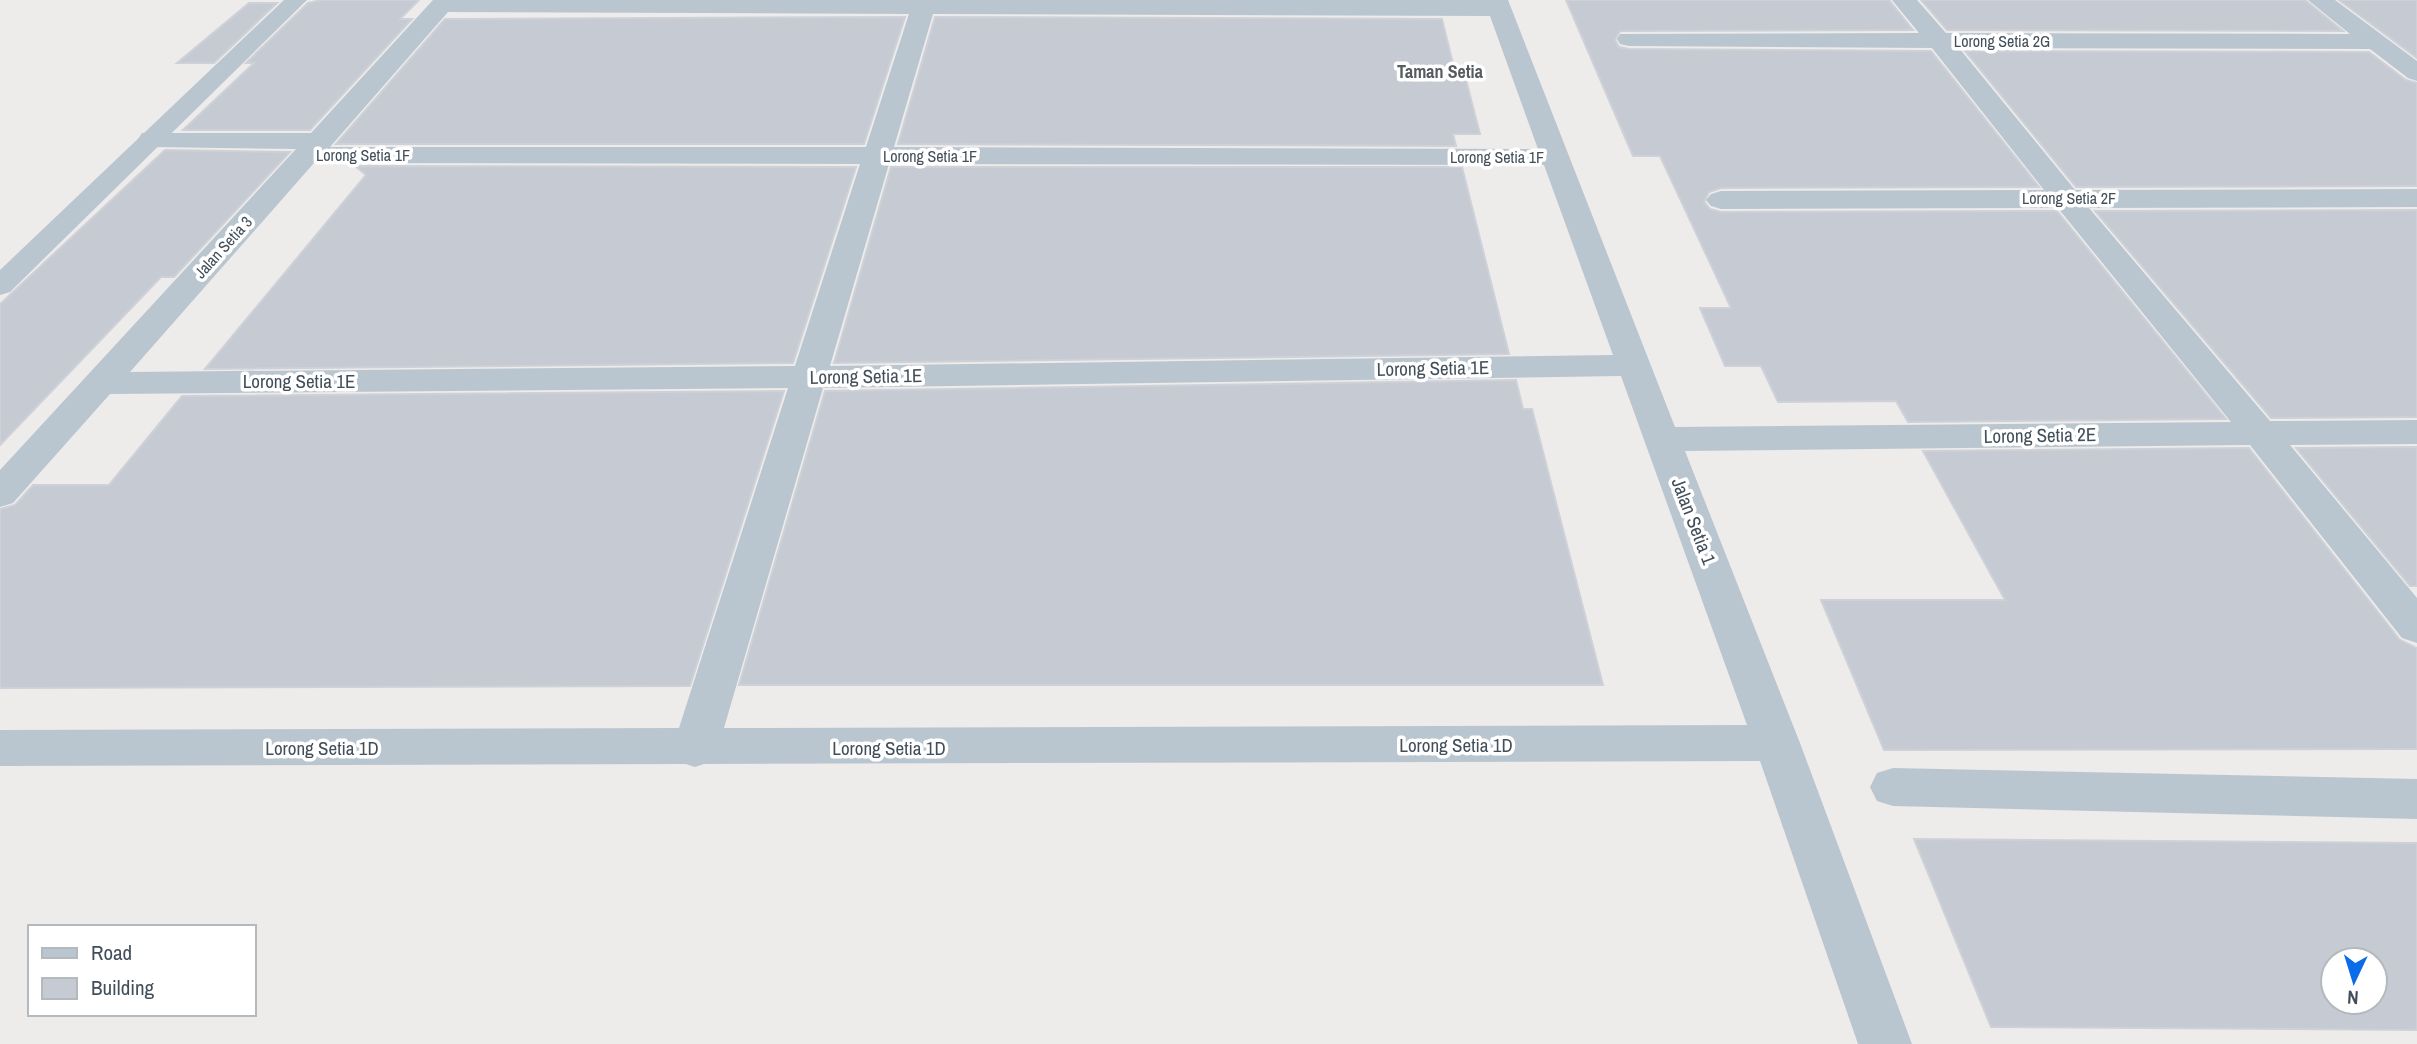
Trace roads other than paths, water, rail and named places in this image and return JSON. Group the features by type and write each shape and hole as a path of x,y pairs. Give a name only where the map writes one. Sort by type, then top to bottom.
{"street":[{"path":"1904,0 1940,40 2065,198 2262,433 2417,627"},
{"path":"2320,0 2417,74"},
{"path":"444,3 1498,4"},
{"name":"Jalan Setia 3","path":"0,494 444,3"},
{"path":"695,749 924,4"},
{"name":"Jalan Setia 1","path":"1498,4 1632,365 1663,439 1778,743 1885,1044"},
{"name":"Lorong Setia 2G","path":"1629,39 2376,42"},
{"name":"Lorong Setia 1F","path":"152,139 313,148 877,156 1554,157"},
{"name":"Lorong Setia 2F","path":"1721,200 2417,198"},
{"name":"Lorong Setia 1E","path":"101,383 810,377 1632,365"},
{"name":"Lorong Setia 2E","path":"1663,439 2417,432"},
{"name":"Lorong Setia 1D","path":"0,748 695,749 1778,743"},
{"path":"1893,787 2417,799"}],"lane":[{"path":"0,286 296,0"}],"district":[{"name":"Taman Setia","path":"1440,72"}]}
